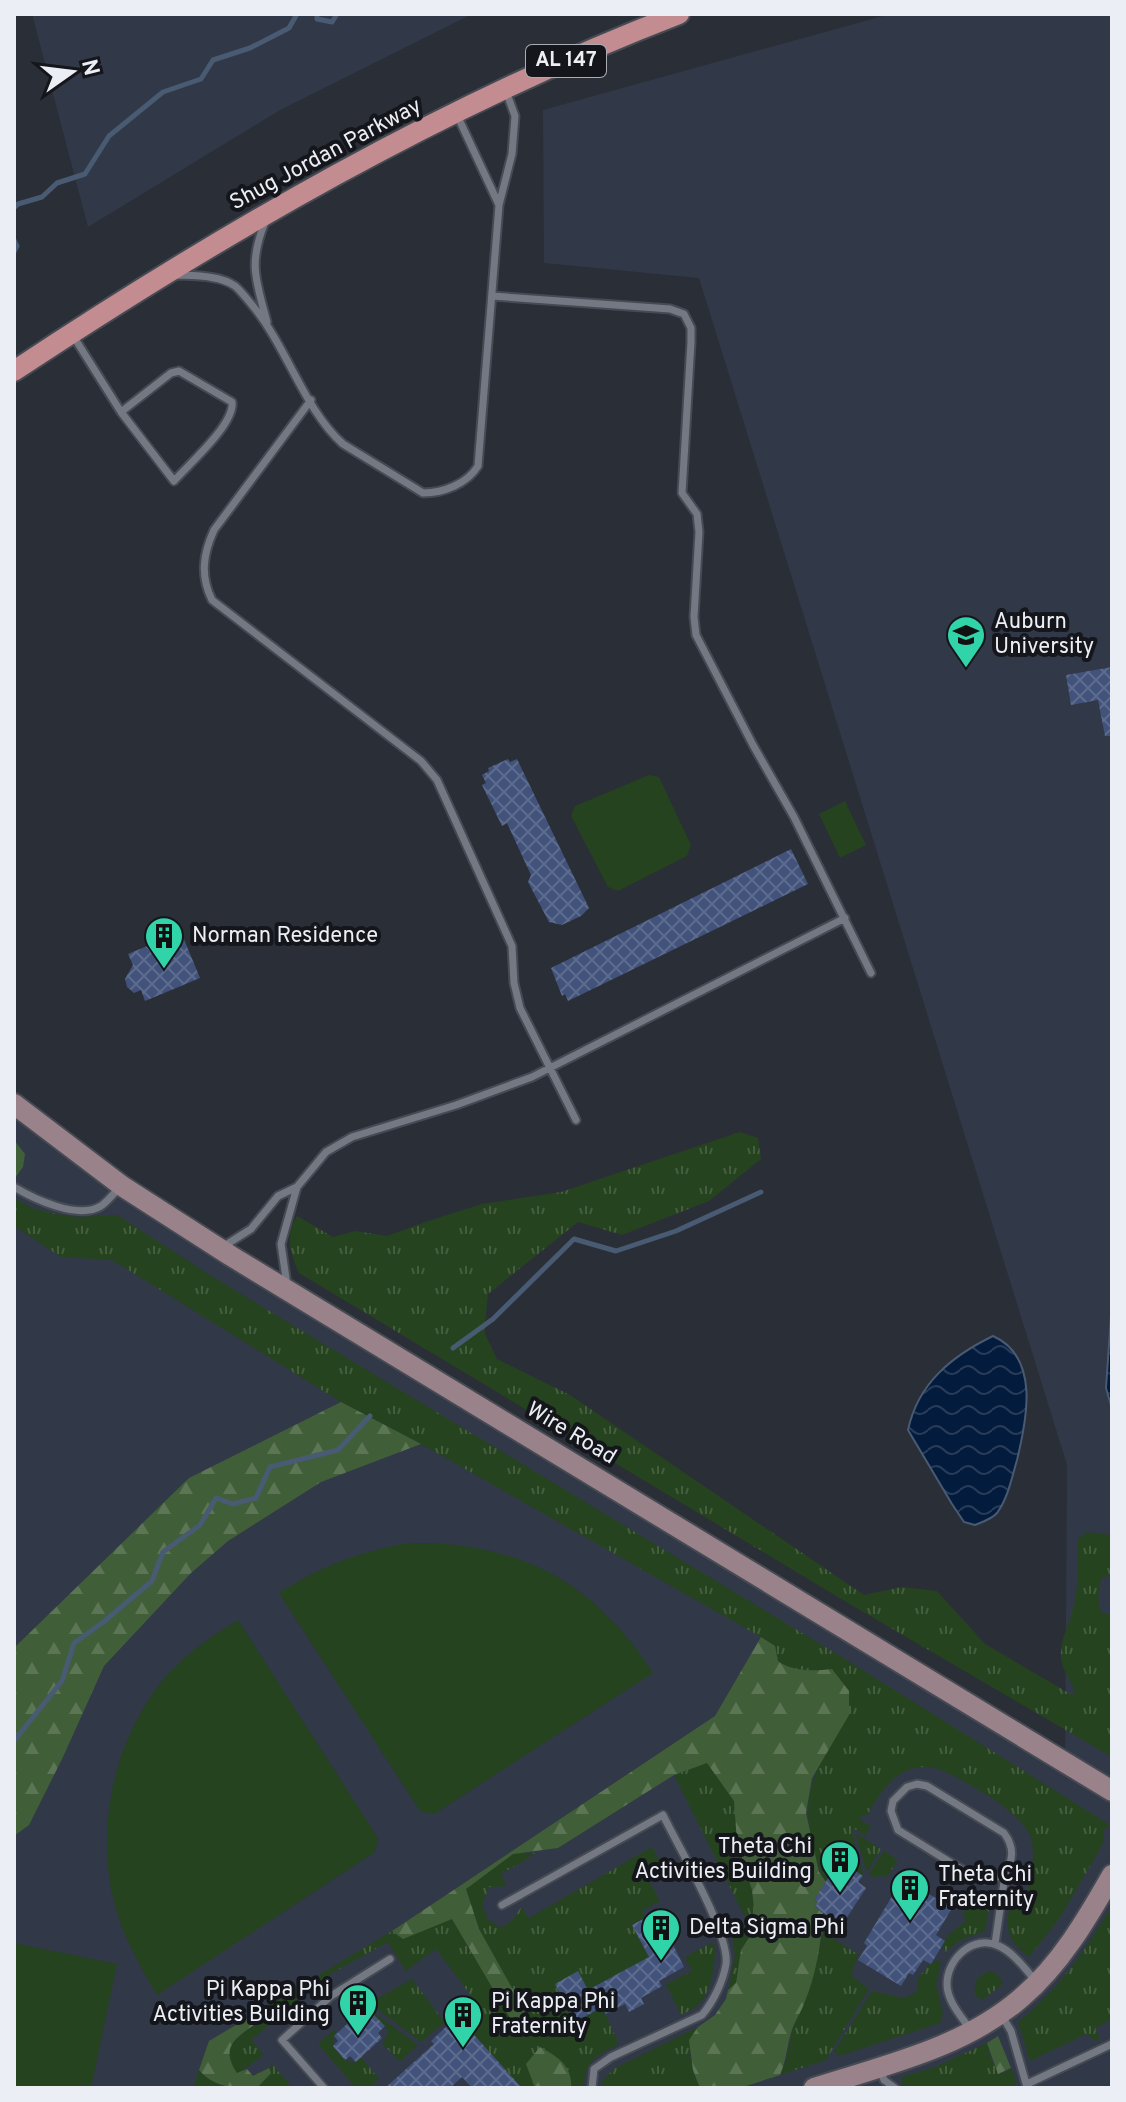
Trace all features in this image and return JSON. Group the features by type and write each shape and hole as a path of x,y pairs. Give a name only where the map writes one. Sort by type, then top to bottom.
{"main road":[{"name":"Shug Jordan Parkway","path":"14,371 164,274 270,211 456,113 679,14"}],"street":[{"name":"Wire Road","path":"14,1104 122,1186 220,1249 1112,1791"},
{"path":"814,2088 881,2078 972,2032 1000,2014 1038,1983 1063,1954 1112,1875"}],"lane":[{"path":"164,274 221,279 236,287 268,324 332,435 343,444 423,493 436,493 471,478 478,466 499,205 512,154 515,116 506,89"},
{"path":"456,113 499,205"},
{"path":"268,324 254,258 270,211"},
{"path":"492,296 670,309 684,314 691,328 691,342 682,493 697,514 699,526 694,617 696,635 871,973"},
{"path":"71,333 121,412 174,481 227,423 233,410 232,402 179,371 171,373 121,412"},
{"path":"311,400 214,530 205,550 205,585 212,600 421,761 437,780 512,946 514,983 520,1008 576,1120"},
{"path":"288,1291 281,1244 297,1187 326,1152 352,1137 497,1092 532,1077 845,918"},
{"path":"14,1187 40,1202 76,1210 99,1207 122,1186"},
{"path":"220,1249 251,1229 278,1196 297,1187"},
{"path":"995,1944 1005,1875 1013,1852 1010,1842 1004,1833 927,1786 907,1787 899,1792 891,1811 898,1830 974,1877 985,1880 1005,1875"},
{"path":"502,1905 663,1815 722,1935 726,1963 712,2003 702,2015 611,2057 594,2069 592,2088"},
{"path":"972,2032 950,1999 947,1984 949,1970 968,1947 981,1942 1007,1950 1038,1983"},
{"path":"324,2088 282,2040 331,1996 390,1959"},
{"path":"1000,2014 1011,2031 1027,2086 1112,2044"},
{"path":"881,2078 895,2088"}],"shaded area":[{"path":"32,14 472,14 282,109 88,227"},
{"name":"Auburn University","path":"890,14 1112,14 1112,2088 14,2088 14,1104 122,1186 1065,1764 1067,1465 699,278 544,263 543,110"}],"green space":[{"path":"649,775 659,777 691,845 687,856 618,891 608,887 571,816 575,806"},
{"path":"845,801 866,845 840,858 819,814"},
{"path":"740,1132 758,1138 761,1159 709,1201 622,1235 578,1222 488,1294 484,1332 497,1359 570,1395 864,1595 902,1587 937,1591 985,1644 1072,1695 1075,1692 1061,1661 1061,1650 1076,1592 1078,1539 1086,1532 1112,1535 1112,1576 1103,1577 1098,1596 1103,1614 1109,1614 1112,1633 1112,1757 848,1603 299,1273 293,1258 290,1237 297,1216 333,1237 355,1231 387,1236 482,1204 561,1192"},
{"path":"14,1140 25,1154 23,1167 15,1178"},
{"path":"14,1198 35,1209 56,1214 78,1217 117,1215 213,1277 845,1659 1110,1825 1104,1830 1099,1851 1059,1919 1029,1957 1014,1942 1008,1928 1012,1893 1015,1890 1028,1891 1033,1856 1030,1836 1003,1806 936,1768 923,1767 902,1773 887,1786 867,1815 862,1816 860,1820 871,1826 865,1836 855,1829 852,1833 864,1877 837,1860 830,1867 834,1869 826,1882 815,1856 808,1809 814,1777 849,1715 832,1670 804,1670 784,1665 778,1661 775,1646 761,1637 421,1444 341,1402 112,1260 61,1257 14,1226"},
{"path":"341,1402 421,1444 321,1482 228,1541 191,1573 104,1666 29,1825 14,1836 14,1648 189,1478"},
{"path":"410,1543 485,1550 519,1559 550,1573 579,1591 605,1614 653,1673 434,1814 420,1811 279,1593 342,1561"},
{"path":"238,1620 378,1838 375,1852 157,1995 126,1938 117,1914 108,1871 109,1808 115,1777 138,1718 154,1692 188,1654"},
{"path":"761,1637 775,1646 778,1661 784,1665 804,1670 832,1669 849,1691 849,1715 812,1778 806,1813 819,1872 826,1882 814,1900 818,1902 815,1907 823,1913 821,1937 812,1982 794,2024 780,2075 740,2088 700,2088 693,2070 689,2040 698,2027 715,2015 728,1990 736,1983 741,1950 756,1927 752,1890 737,1842 734,1801 707,1763 674,1775 558,1848 513,1854 466,1889 479,1929 526,2013 525,2027 517,2030 452,1919 403,1939 392,1931 715,1716"},
{"path":"707,1763 734,1801 738,1842 752,1890 756,1927 741,1950 736,1983 728,1990 735,1956 731,1928 748,1923 674,1775"},
{"path":"856,1836 881,1849 867,1872"},
{"path":"652,1847 660,1862 648,1870 651,1876 648,1879 660,1901 642,1911 645,1918 632,1925 649,1957 588,1990 578,1972 575,2021 602,2007 619,2044 589,2064 584,2088 571,2088 572,2078 527,2064 535,2088 522,2088 457,2017 446,2027 442,2024 421,2042 369,2003 412,1979 442,2019 472,1997 436,1949 406,1971 388,1942 332,1973 251,2040 264,2055 237,2074 230,2048 238,2037 260,2020 261,2010 392,1931 403,1939 452,1919 517,2029 526,2013 479,1929 466,1889 513,1854 537,1853 501,1874 507,1886 489,1887 482,1905 488,1919 501,1928 513,1920 521,1907 529,1918"},
{"path":"884,1851 898,1860 887,1877 880,1875 875,1878 869,1874"},
{"path":"943,1886 962,1899 957,1908 937,1896"},
{"path":"980,1890 989,1894 991,1899 985,1931 961,1940 944,1953 946,1950 941,1947 948,1935 967,1920 963,1916 965,1911 960,1908 966,1897 972,1901"},
{"path":"1112,1906 1112,2019 1095,2029 1100,2038 1097,2041 1086,2034 1030,2061 1018,2022 1059,1983"},
{"path":"823,1913 837,1922 829,1932 831,1937 859,1955 852,1976 869,1989 826,2060 780,2075 822,1938"},
{"path":"14,1943 117,1964 91,2088 14,2088"},
{"path":"711,1943 715,1945 715,1960 707,1993 697,2006 681,2015 666,1984 692,1971 685,1957"},
{"path":"933,1961 941,1962 936,1984 943,2014 940,2023 839,2056 834,2052 872,1991 904,1998 918,1991 918,1978"},
{"path":"991,1971 1003,1984 982,2000 975,1995 976,1983 983,1974"},
{"path":"365,2006 418,2045 400,2062 382,2043 388,2030 372,2013 364,2020 356,2011"},
{"path":"261,2010 260,2020 238,2037 230,2048 230,2055 237,2073 247,2069 253,2076 269,2068 271,2073 257,2088 225,2086 205,2076 199,2070 209,2041"},
{"path":"698,2027 690,2050 700,2088 603,2088 602,2081 615,2068"},
{"path":"334,2030 337,2033 333,2047 345,2060 353,2063 361,2057 379,2079 370,2088 356,2088 318,2044"},
{"path":"998,2036 1011,2068 998,2074 987,2043"},
{"path":"987,2043 992,2062 1004,2074 1011,2068 1017,2083 1009,2088 902,2088 902,2077 935,2067"},
{"path":"540,2047 567,2068 571,2088 535,2088 526,2064"},
{"path":"272,2064 293,2088 257,2088 271,2073 269,2068"},
{"path":"199,2070 204,2076 226,2088 193,2088"}],"water":[{"path":"1112,1301 1112,1409 1106,1388"},
{"path":"993,1336 1008,1346 1018,1358 1024,1374 1026,1408 1017,1460 1004,1501 995,1515 975,1525 964,1522 908,1430 928,1385 951,1362"}],"building":[{"path":"1112,667 1112,736 1105,736 1098,700 1071,705 1066,675"},
{"path":"508,759 510,762 517,759 589,908 581,916 562,925 549,922 528,882 531,875 507,823 502,826 482,785 486,783 482,775 489,771 488,768"},
{"path":"791,849 808,884 568,1001 565,994 562,996 551,968"},
{"name":"Norman Residence","path":"181,932 200,978 145,1001 141,990 134,993 127,987 125,979 133,965 128,954"},
{"name":"Theta Chi Activities Building","path":"845,1864 863,1876 858,1882 866,1888 846,1919 841,1915 837,1922 815,1907 818,1902 814,1900 834,1869 839,1873"},
{"name":"Theta Chi Fraternity","path":"906,1880 952,1908 936,1935 945,1941 931,1964 923,1960 901,1986 858,1960 867,1946 864,1943 894,1893 897,1895"},
{"name":"Delta Sigma Phi","path":"657,1912 684,1967 659,1981 662,1986 641,1998 644,2004 629,2012 625,2004 606,2014 602,2007 575,2022 555,1984 578,1971 588,1990 649,1957 632,1925"},
{"name":"Pi Kappa Phi Activities Building","path":"372,2013 385,2026 378,2033 382,2038 356,2062 350,2056 345,2060 333,2046 338,2041 334,2036 358,2014 364,2020"},
{"name":"Pi Kappa Phi Fraternity","path":"457,2016 522,2088 473,2088 462,2077 450,2088 385,2088 434,2044 431,2041"}],"waterway":[{"path":"14,208 42,197 57,183 85,174 109,136 163,92 201,79 213,60 250,48 289,28 297,14"},
{"path":"317,14 317,19 332,22 337,14"},
{"path":"14,240 17,246 14,252"},
{"path":"453,1348 493,1319 574,1239 616,1251 676,1231 761,1192"},
{"path":"14,1741 62,1681 74,1643 152,1581 163,1552 200,1525 216,1498 233,1504 256,1498 270,1467 338,1450 370,1416"}],"place":[{"name":"Auburn University","path":"966,669"},
{"name":"Norman Residence","path":"164,970"},
{"name":"Theta Chi Activities Building","path":"840,1894"},
{"name":"Theta Chi Fraternity","path":"910,1922"},
{"name":"Delta Sigma Phi","path":"661,1962"},
{"name":"Pi Kappa Phi Activities Building","path":"358,2037"},
{"name":"Pi Kappa Phi Fraternity","path":"463,2049"}]}
